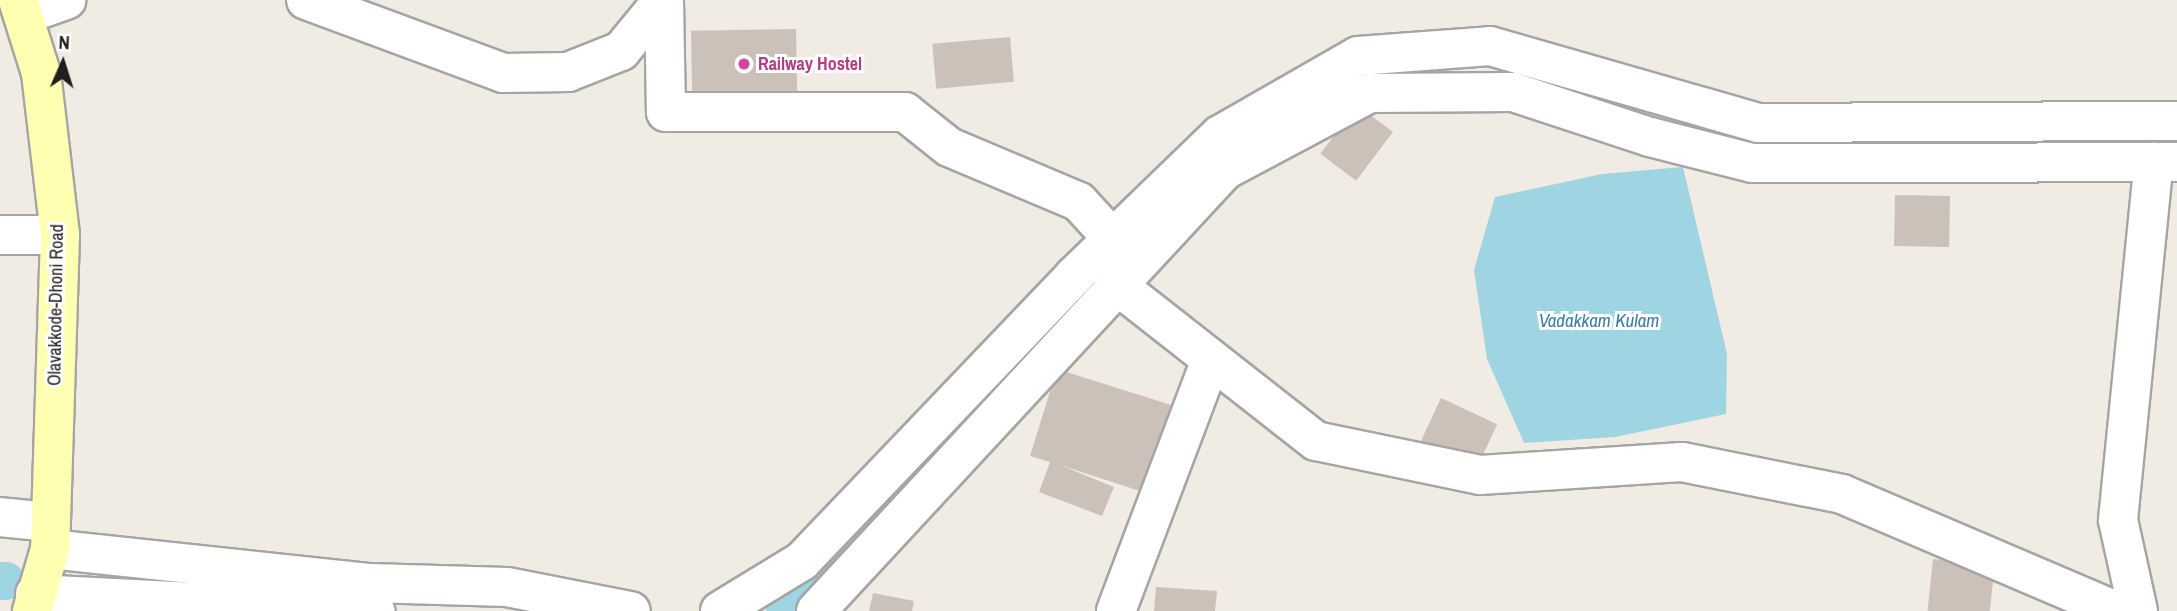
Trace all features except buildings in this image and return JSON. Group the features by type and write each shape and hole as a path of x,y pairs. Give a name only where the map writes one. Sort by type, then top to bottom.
{"main road":[{"name":"Olavakkode-Dhoni Road","path":"21,8 41,73 60,235 50,536 34,603"}],"street":[{"path":"21,8 66,0"},
{"path":"306,0 503,72 568,72 621,51 664,0"},
{"path":"664,0 666,112 905,112 949,148 1079,202 1112,238"},
{"path":"720,611 802,561 1112,238 1220,135 1358,56 1490,46 1758,123 2177,121"},
{"path":"816,611 1225,170 1370,93 1513,92 1650,137 1752,163 2165,162 2118,520 2138,611"},
{"path":"0,235 60,235"},
{"path":"1118,286 1316,441 1480,475 1682,462 1842,494 2116,611"},
{"path":"1116,611 1211,359"},
{"path":"0,517 50,536 370,583 506,587 631,611"},
{"path":"34,603 376,611"}],"water":[{"name":"Vadakkam Kulam","path":"1683,167 1727,354 1726,414 1615,437 1524,443 1487,359 1474,270 1495,197 1602,174"}],"waterway":[{"path":"925,466 1043,333"},
{"path":"785,611 809,598 837,567"},
{"path":"0,581 6,581"}],"place":[{"name":"Railway Hostel","path":"744,64"}]}
